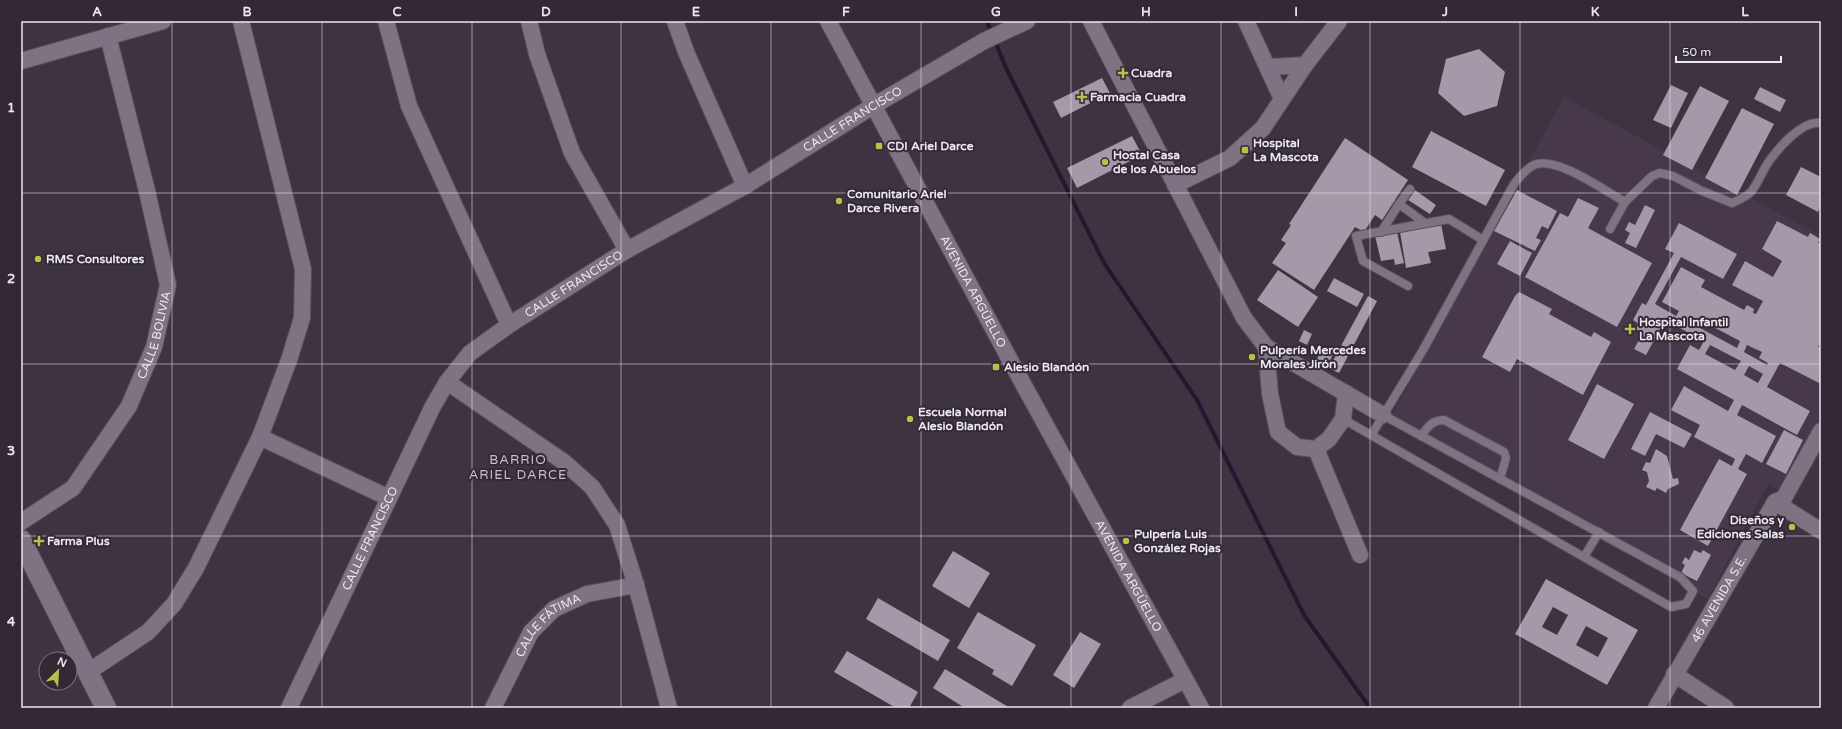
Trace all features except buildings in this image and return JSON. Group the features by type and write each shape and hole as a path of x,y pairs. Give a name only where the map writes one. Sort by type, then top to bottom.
{"street":[{"path":"21,61 163,21"},
{"path":"88,672 148,632 174,604 196,568 260,437 289,360 302,318 303,269 241,21"},
{"path":"386,21 409,106 509,326"},
{"path":"529,21 537,54 572,153 627,250"},
{"path":"675,21 686,52 745,186"},
{"name":"AVENIDA ARGÜELLO","path":"828,21 1201,708"},
{"name":"CALLE FRANCISCO","path":"289,708 433,406 447,382 470,353 627,250 745,186 873,106 984,42 1027,21"},
{"path":"1091,21 1244,318 1266,347 1383,415"},
{"path":"1246,21 1282,99"},
{"path":"1175,185 1230,158 1263,128 1305,65 1338,21"},
{"name":"CALLE BOLIVIA","path":"21,522 73,488 129,406 154,347 168,285 147,191 108,36"},
{"path":"1268,67 1305,65"},
{"path":"1266,347 1270,394 1278,432 1297,447 1316,449 1329,439 1342,419 1346,393"},
{"path":"447,382 564,462 592,487 617,525 636,585 669,708"},
{"name":"46 AVENIDA S.E.","path":"1656,708 1674,674 1775,502 1784,498 1821,431"},
{"path":"260,437 389,498"},
{"path":"1316,449 1360,555"},
{"path":"1775,502 1821,531"},
{"path":"21,540 106,708"},
{"name":"CALLE FÁTIMA","path":"493,708 531,632 554,609 587,594 636,585"},
{"path":"1674,674 1726,708"},
{"path":"1130,708 1186,680"}],"lane":[{"path":"1610,229 1625,202 1652,176 1660,173 1673,176 1702,191 1732,203 1740,200 1751,192 1770,160 1788,140 1808,124 1821,123"},
{"path":"1372,434 1423,350 1514,184 1532,165 1549,163 1566,168 1625,202"},
{"path":"1381,232 1398,204 1410,189"},
{"path":"1398,204 1425,223"},
{"path":"1408,286 1363,261 1356,236 1449,219 1483,240"},
{"path":"1342,419 1372,434 1671,607 1686,604 1693,591 1680,577 1383,415"},
{"path":"1420,436 1432,422 1436,420 1444,420 1504,452 1506,458 1500,479"},
{"path":"1584,557 1599,532"}],"shaded area":[{"name":"Hospital Infantil La Mascota","path":"1564,97 1821,236 1821,427 1785,493 1768,484 1708,599 1388,422"}],"waterway":[{"path":"987,21 992,34"},
{"path":"995,41 1006,68 1104,263 1197,400 1304,615 1370,708"}],"place":[{"name":"Cuadra","path":"1123,73"},
{"name":"Farmacia Cuadra","path":"1082,97"},
{"name":"CDI Ariel Darce","path":"879,146"},
{"name":"Hospital La Mascota","path":"1245,150"},
{"name":"Hostal Casa de los Abuelos","path":"1105,162"},
{"name":"Comunitario Ariel Darce Rivera","path":"839,201"},
{"name":"RMS Consultores","path":"38,259"},
{"name":"Hospital Infantil La Mascota","path":"1630,329"},
{"name":"Pulpería Mercedes Morales Jirón","path":"1252,357"},
{"name":"Alesio Blandón","path":"996,367"},
{"name":"Escuela Normal Alesio Blandón","path":"910,419"},
{"name":"Diseños y Ediciones Salas","path":"1792,527"},
{"name":"Farma Plus","path":"39,541"},
{"name":"Pulpería Luis González Rojas","path":"1126,541"}],"district":[{"name":"BARRIO ARIEL DARCE","path":"518,466"}]}
